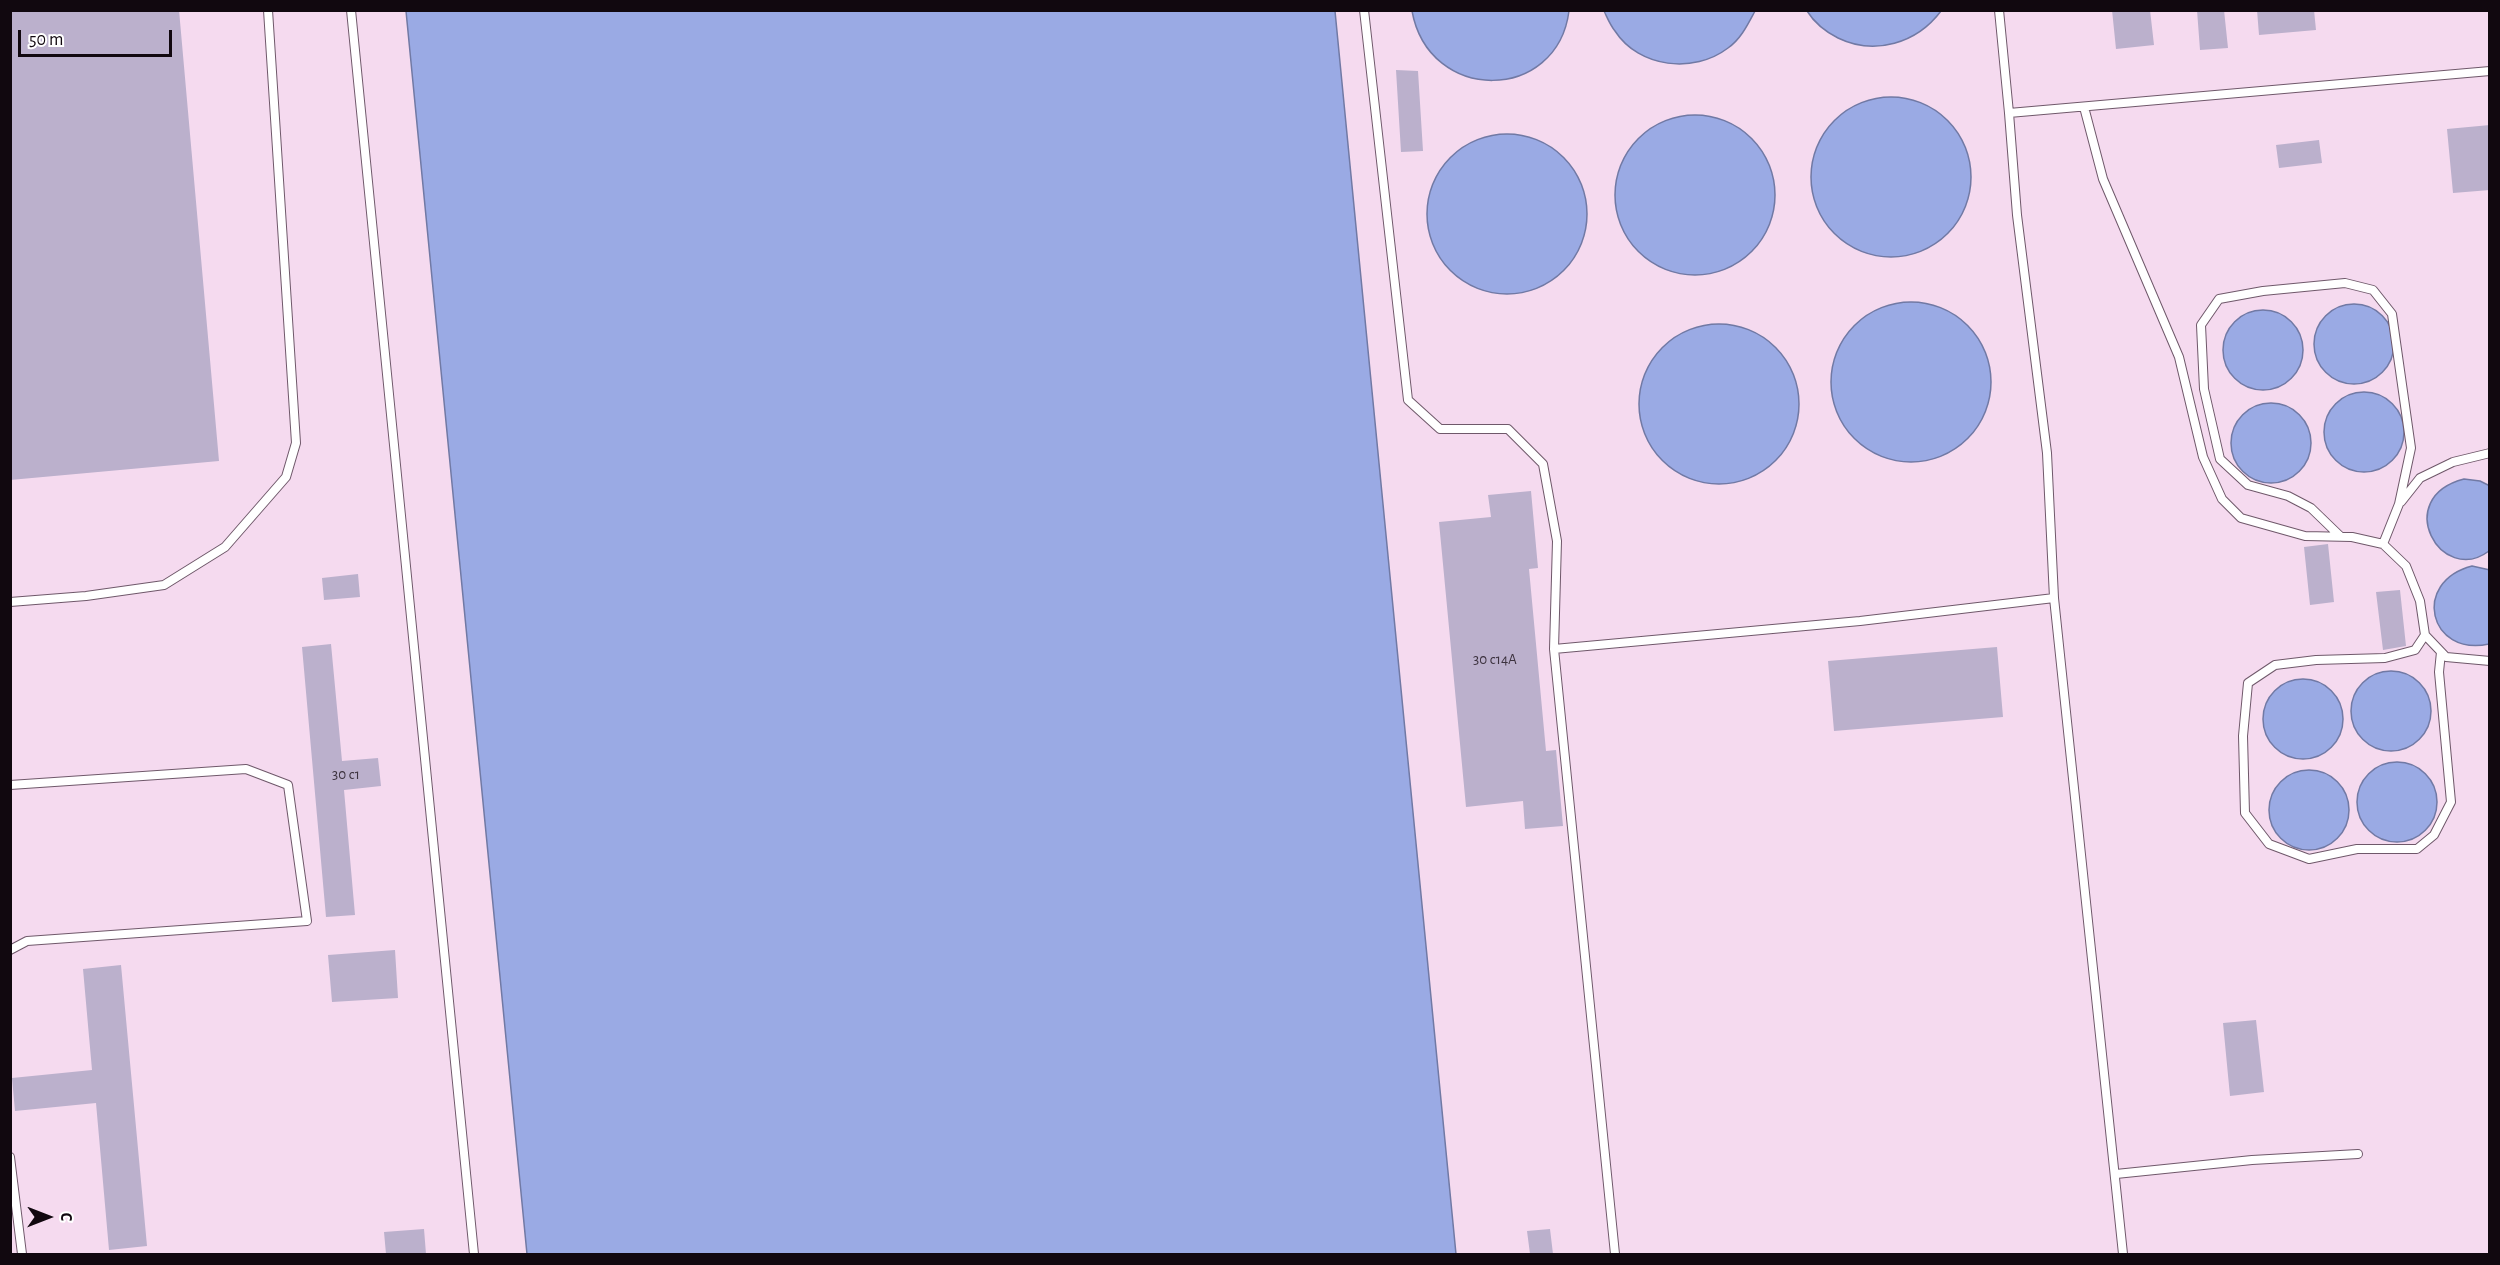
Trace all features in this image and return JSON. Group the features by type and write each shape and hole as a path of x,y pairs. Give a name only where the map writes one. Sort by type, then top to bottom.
{"lane":[{"path":"10,602 86,596 164,585 225,547 286,477 296,443 268,10"},
{"path":"351,10 474,1254"},
{"path":"1365,10 1408,400 1440,429 1509,429 1543,464 1557,541 1554,649 1615,1254"},
{"path":"1999,10 2017,215 2047,453 2054,598 2123,1254"},
{"path":"2009,113 2490,71"},
{"path":"2084,107 2103,179 2179,357 2203,457 2222,500 2241,518 2305,537 2352,537 2383,544 2406,566 2420,601 2425,635 2446,657 2490,661"},
{"path":"2340,537 2311,508 2288,496 2248,485 2220,459 2204,389 2202,325 2219,300 2263,291 2345,283 2373,290 2392,314 2410,448 2400,504 2383,544"},
{"path":"2400,504 2420,478 2453,462 2490,453"},
{"path":"1554,649 1860,621 2054,598"},
{"path":"2425,635 2415,651 2385,657 2275,664 2248,683 2243,736 2245,813 2270,844 2309,859 2357,849 2417,849 2434,836 2451,802 2439,672 2441,652"},
{"path":"10,785 246,769 288,785 307,921 27,941 10,950"},
{"path":"2116,1174 2252,1160 2358,1154"},
{"path":"10,1157 22,1254"}],"water":[{"path":"1412,10 1569,11 1560,41 1542,63 1519,76 1492,80 1466,76 1442,63 1423,41"},
{"path":"406,11 1335,11 1456,1254 527,1254"},
{"path":"1604,11 1755,11 1740,36 1728,48 1699,62 1684,64 1668,63 1638,53 1615,31"},
{"path":"1807,11 1941,11 1920,31 1908,38 1881,46 1866,46 1834,36 1817,23"},
{"path":"1891,97 1922,103 1947,121 1965,146 1971,177 1965,208 1947,233 1922,251 1891,257 1860,251 1835,233 1817,208 1811,177 1817,146 1835,121 1860,103"},
{"path":"1695,115 1726,121 1751,139 1769,164 1775,195 1769,226 1751,251 1726,269 1695,275 1664,269 1639,251 1621,226 1615,195 1621,164 1639,139 1664,121"},
{"path":"1507,134 1538,140 1563,158 1581,183 1587,214 1581,245 1563,270 1538,288 1507,294 1476,288 1451,270 1433,245 1427,214 1433,183 1451,158 1476,140"},
{"path":"1911,302 1942,308 1967,326 1985,351 1991,382 1985,413 1967,438 1942,456 1911,462 1880,456 1855,438 1837,413 1831,382 1837,351 1855,326 1880,308"},
{"path":"2354,304 2369,307 2382,316 2391,329 2394,344 2391,359 2382,372 2369,381 2354,384 2339,381 2326,372 2317,359 2314,344 2317,329 2326,316 2339,307"},
{"path":"2263,310 2278,313 2291,322 2300,335 2303,350 2300,365 2291,378 2278,387 2263,390 2248,387 2235,378 2226,365 2223,350 2226,335 2235,322 2248,313"},
{"path":"1719,324 1750,330 1775,348 1793,373 1799,404 1793,435 1775,460 1750,478 1719,484 1688,478 1663,460 1645,435 1639,404 1645,373 1663,348 1688,330"},
{"path":"2364,392 2379,395 2392,404 2401,417 2404,432 2401,447 2392,460 2379,469 2364,472 2349,469 2336,460 2327,447 2324,432 2327,417 2336,404 2349,395"},
{"path":"2271,403 2286,406 2299,415 2308,428 2311,443 2308,458 2299,471 2286,480 2271,483 2256,480 2243,471 2234,458 2231,443 2234,428 2243,415 2256,406"},
{"path":"2464,479 2480,481 2490,486 2489,551 2471,559 2455,558 2441,549 2431,536 2427,520 2430,503 2442,489"},
{"path":"2472,566 2490,570 2489,644 2469,645 2452,640 2441,629 2435,616 2435,601 2440,587 2453,574"},
{"path":"2391,671 2406,674 2419,683 2428,696 2431,711 2428,726 2419,739 2406,748 2391,751 2376,748 2363,739 2354,726 2351,711 2354,696 2363,683 2376,674"},
{"path":"2303,679 2318,682 2331,691 2340,704 2343,719 2340,734 2331,747 2318,756 2303,759 2288,756 2275,747 2266,734 2263,719 2266,704 2275,691 2288,682"},
{"path":"2397,762 2412,765 2425,774 2434,787 2437,802 2434,817 2425,830 2412,839 2397,842 2382,839 2369,830 2360,817 2357,802 2360,787 2369,774 2382,765"},
{"path":"2309,770 2324,773 2337,782 2346,795 2349,810 2346,825 2337,838 2324,847 2309,850 2294,847 2281,838 2272,825 2269,810 2272,795 2281,782 2294,773"}],"building":[{"path":"10,10 179,10 219,461 10,480"},
{"path":"2112,10 2150,10 2154,45 2116,49"},
{"path":"2197,10 2224,10 2228,48 2200,50"},
{"path":"2257,10 2314,10 2316,30 2259,35"},
{"path":"1396,70 1418,71 1423,151 1401,152"},
{"path":"2490,125 2490,190 2453,193 2447,129"},
{"path":"2319,140 2322,163 2279,168 2276,145"},
{"path":"1531,491 1538,568 1529,569 1546,751 1556,750 1563,826 1525,829 1523,801 1466,807 1439,522 1491,517 1488,495"},
{"path":"2328,544 2334,602 2310,605 2304,547"},
{"path":"358,574 360,597 324,600 322,578"},
{"path":"2400,590 2406,646 2383,650 2376,592"},
{"path":"331,644 342,761 378,758 381,786 344,790 355,915 326,917 302,647"},
{"path":"1997,647 2003,717 1834,731 1828,661"},
{"path":"395,950 398,998 332,1002 328,955"},
{"path":"121,965 147,1246 109,1250 96,1103 15,1111 12,1078 92,1070 83,969"},
{"path":"2256,1020 2264,1092 2230,1096 2223,1023"},
{"path":"424,1229 426,1254 386,1254 384,1232"},
{"path":"1550,1229 1553,1254 1530,1254 1527,1231"}]}
